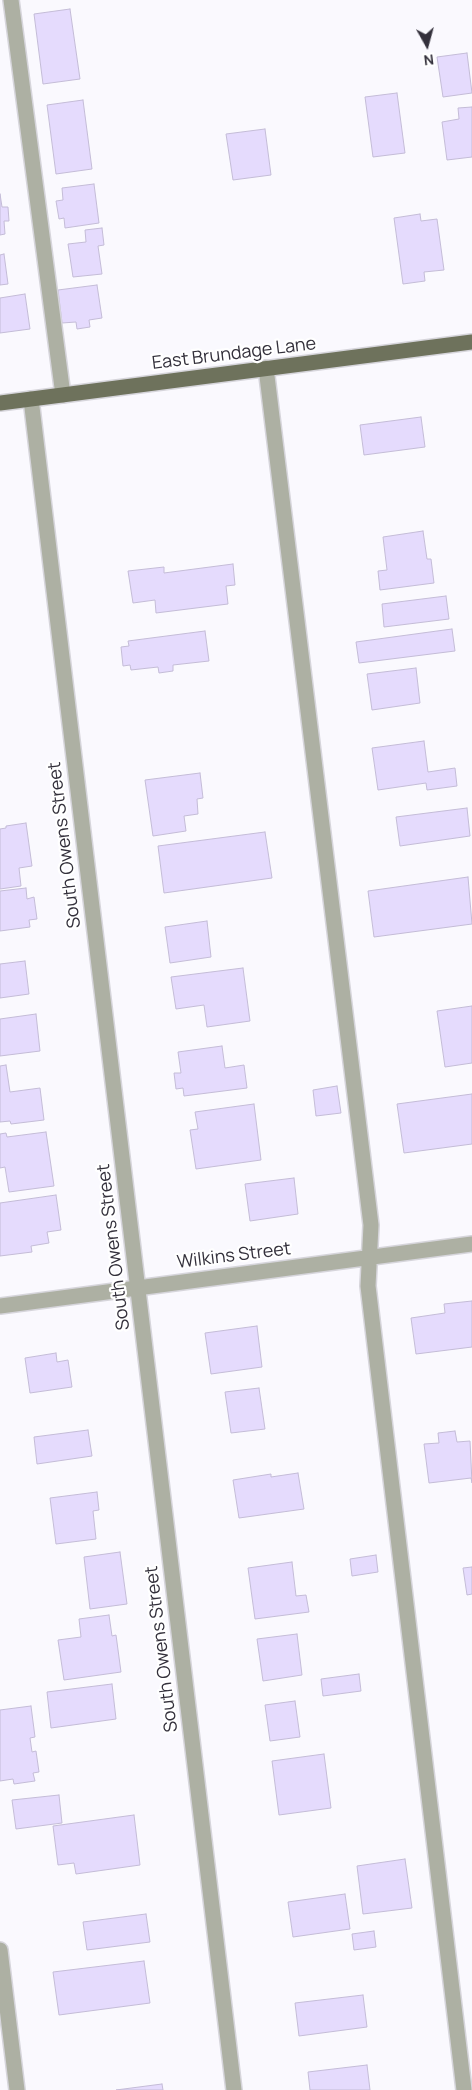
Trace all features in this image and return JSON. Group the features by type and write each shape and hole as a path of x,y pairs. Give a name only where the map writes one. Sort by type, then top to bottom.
{"main road":[{"name":"East Brundage Lane","path":"0,403 472,342"}],"street":[{"path":"11,0 63,395"},
{"path":"266,368 372,1225 368,1286 464,2090"},
{"name":"South Owens Street","path":"31,399 234,2090"},
{"name":"Wilkins Street","path":"0,1306 472,1244"},
{"path":"0,1950 17,2090"}],"building":[{"path":"70,9 80,79 43,84 34,14"},
{"path":"467,53 472,93 443,97 437,57"},
{"path":"397,93 405,153 373,157 365,97"},
{"path":"83,100 92,169 56,174 47,105"},
{"path":"472,107 472,157 447,160 442,122 459,119 458,108"},
{"path":"265,129 271,175 233,180 226,134"},
{"path":"94,184 99,223 65,228 64,218 59,219 56,201 63,200 62,188"},
{"path":"0,194 2,207 8,207 9,221 4,221 5,234 0,235"},
{"path":"420,214 421,221 437,219 444,270 424,272 425,281 403,284 394,218"},
{"path":"102,228 104,245 98,246 102,274 73,277 68,244 86,242 85,230"},
{"path":"4,254 8,284 0,285 0,255"},
{"path":"97,285 102,318 89,320 90,327 77,329 76,322 62,323 58,290"},
{"path":"25,294 30,329 0,333 0,298"},
{"path":"421,417 425,447 364,455 360,425"},
{"path":"423,531 427,559 431,559 434,583 380,590 378,571 387,570 383,537"},
{"path":"233,564 235,585 226,586 228,604 156,613 155,600 133,603 128,571 164,567 164,573"},
{"path":"446,596 449,619 384,627 382,604"},
{"path":"452,629 455,651 359,663 356,642"},
{"path":"205,631 209,661 173,665 173,671 159,673 158,667 131,670 130,665 123,666 121,647 129,646 128,641"},
{"path":"416,668 420,703 372,710 367,674"},
{"path":"424,741 428,772 455,768 457,786 427,790 426,783 378,790 372,748"},
{"path":"200,773 203,798 197,799 198,814 184,816 186,831 153,836 145,780"},
{"path":"467,808 470,836 400,846 396,817"},
{"path":"26,823 32,866 19,868 21,886 0,889 0,829 6,828 6,826"},
{"path":"265,832 272,878 164,893 158,846"},
{"path":"468,877 472,924 374,937 368,891"},
{"path":"26,888 27,899 34,897 37,919 29,920 30,927 0,931 0,891"},
{"path":"207,921 211,957 170,963 165,927"},
{"path":"25,961 29,994 0,998 0,964"},
{"path":"243,968 250,1021 207,1027 204,1005 176,1009 171,977"},
{"path":"472,1006 472,1063 445,1067 437,1011"},
{"path":"36,1014 40,1051 0,1056 0,1019"},
{"path":"222,1046 225,1068 244,1065 247,1088 184,1096 183,1088 176,1089 174,1073 181,1073 178,1052"},
{"path":"6,1065 10,1092 40,1088 44,1120 11,1124 10,1121 0,1122 0,1066"},
{"path":"337,1086 341,1113 316,1116 313,1090"},
{"path":"472,1094 472,1144 404,1153 397,1104"},
{"path":"254,1104 261,1160 196,1169 190,1130 198,1129 195,1112"},
{"path":"46,1132 54,1186 9,1192 5,1167 0,1168 0,1134 6,1133 7,1137"},
{"path":"294,1178 298,1214 250,1221 245,1184"},
{"path":"56,1195 61,1230 47,1232 49,1243 31,1246 32,1252 0,1256 0,1203"},
{"path":"472,1301 472,1347 416,1354 411,1318 445,1313 444,1304"},
{"path":"257,1326 262,1367 211,1374 205,1333"},
{"path":"56,1353 57,1362 68,1360 72,1387 30,1393 25,1358"},
{"path":"259,1388 265,1429 231,1433 225,1392"},
{"path":"88,1430 92,1456 37,1464 34,1437"},
{"path":"455,1431 457,1442 470,1441 472,1483 471,1478 429,1483 424,1444 439,1443 438,1433"},
{"path":"298,1473 304,1509 239,1518 233,1480 271,1474 271,1477"},
{"path":"97,1492 99,1510 93,1511 96,1539 56,1544 50,1498"},
{"path":"120,1552 127,1604 90,1609 84,1557"},
{"path":"376,1555 378,1572 352,1576 350,1559"},
{"path":"292,1562 296,1596 306,1595 309,1612 255,1619 248,1568"},
{"path":"472,1567 472,1594 467,1595 463,1568"},
{"path":"109,1615 112,1636 116,1635 121,1672 64,1680 58,1640 81,1637 79,1619"},
{"path":"297,1634 302,1675 263,1681 257,1639"},
{"path":"359,1674 361,1691 323,1696 321,1679"},
{"path":"112,1684 116,1719 51,1728 47,1692"},
{"path":"295,1701 300,1737 270,1741 265,1705"},
{"path":"31,1706 35,1737 30,1738 32,1752 36,1751 39,1772 33,1773 35,1781 14,1784 13,1779 0,1781 0,1710"},
{"path":"324,1754 331,1808 279,1815 272,1761"},
{"path":"59,1795 62,1823 16,1829 12,1800"},
{"path":"134,1815 140,1865 76,1874 74,1863 58,1865 53,1826"},
{"path":"405,1859 412,1908 363,1914 357,1866"},
{"path":"345,1894 350,1929 293,1937 288,1902"},
{"path":"146,1914 150,1942 87,1950 83,1922"},
{"path":"374,1931 376,1947 354,1950 352,1934"},
{"path":"144,1961 150,2003 59,2015 53,1972"},
{"path":"363,1995 367,2027 299,2036 295,2003"},
{"path":"367,2065 370,2090 310,2090 308,2072"},
{"path":"162,2084 163,2090 116,2090"}]}
